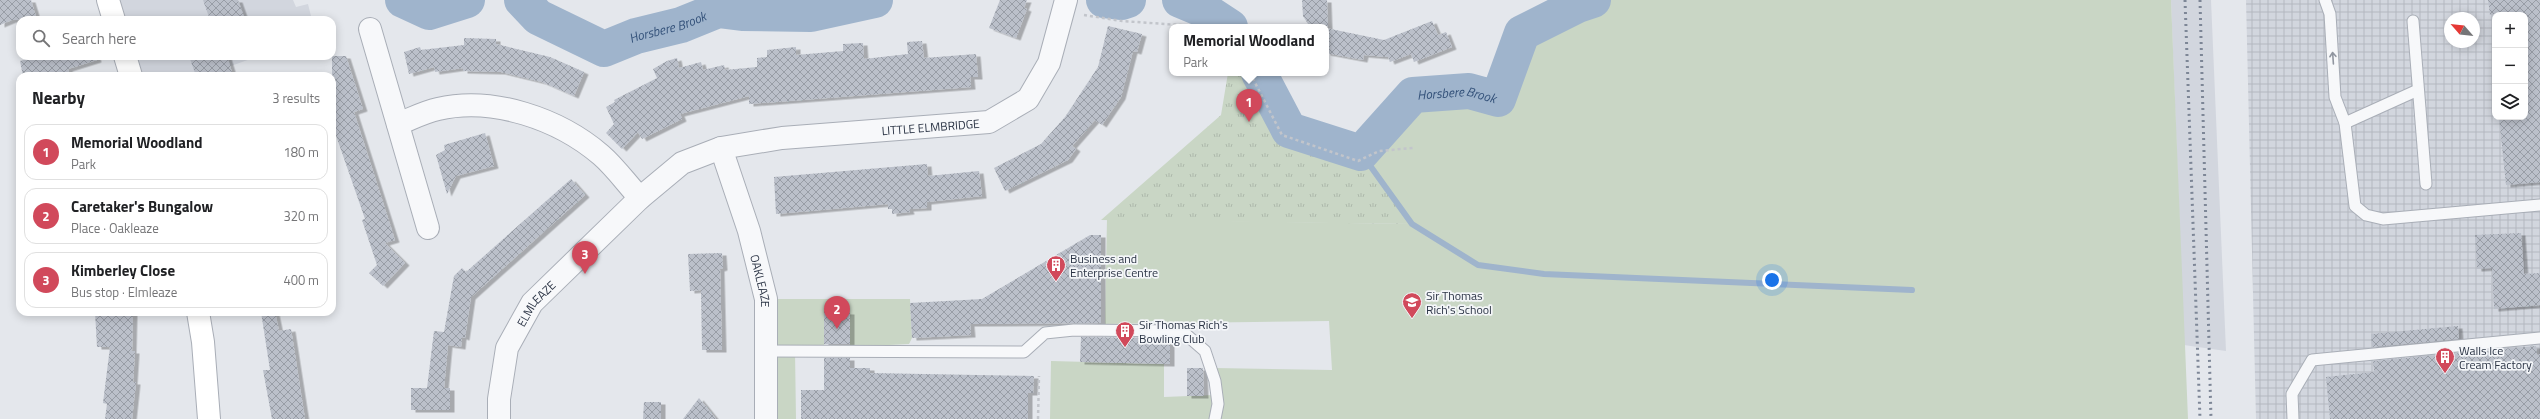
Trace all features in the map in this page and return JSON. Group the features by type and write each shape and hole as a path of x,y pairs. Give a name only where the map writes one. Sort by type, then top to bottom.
{"main road":[{"path":"108,0 113,16"},
{"path":"126,60 130,72"},
{"path":"199,316 203,342 207,414"}],"street":[{"name":"LITTLE ELMBRIDGE","path":"721,148 782,138 989,122 1028,99 1049,62 1065,6"},
{"path":"370,29 428,228"},
{"path":"398,124 437,109 467,105 501,109 537,118 570,133 601,155 640,198"},
{"name":"ELMLEAZE","path":"499,419 499,399 507,348 532,304 640,198 682,163 721,148"},
{"name":"OAKLEAZE","path":"721,148 749,231 766,299 766,419"}],"lane":[{"path":"2325,0 2330,14 2336,97 2344,123 2355,206 2366,214 2383,219 2540,205"},
{"path":"2413,21 2426,184"},
{"path":"2344,123 2418,90"},
{"path":"766,351 1024,352 1045,333 1074,330 1182,331 1205,351 1215,381 1218,404 1214,419"},
{"path":"2293,419 2292,394 2312,360 2540,338"}],"path":[{"path":"1065,6 1122,21 1169,24"},
{"path":"1252,76 1282,134 1358,161 1375,153 1413,148"},
{"path":"1038,419 1039,376"}],"shaded area":[{"path":"108,0 293,0 296,7 308,4 311,16 113,16"},
{"path":"2171,0 2211,0 2226,351 2184,345"},
{"path":"2246,0 2540,0 2540,419 2256,419"},
{"path":"126,60 248,60 214,72 130,72"}],"green space":[{"path":"1593,0 2171,0 2188,419 1050,419 1051,361 1164,364 1164,397 1214,395 1215,368 1332,370 1329,321 1105,324 1107,219 1411,224 1361,153 1413,95 1469,91 1498,99 1522,33 1578,5"},
{"path":"1228,76 1261,76 1289,130 1361,153 1412,224 1101,220 1221,115"},
{"path":"766,299 910,299 912,338 909,344 850,347 850,312 825,312 824,351 795,351 796,419 766,419"}],"building":[{"path":"0,0 31,0 36,16 16,16 16,20 0,25"},
{"path":"203,0 238,0 244,16 209,16"},
{"path":"1000,0 1027,0 1024,8 1027,9 1016,38 989,28"},
{"path":"1302,0 1327,0 1328,24 1308,24 1303,16"},
{"path":"2488,0 2540,0 2540,182 2506,185 2499,120 2528,120 2528,12 2492,12 2492,15 2490,15"},
{"path":"1432,21 1438,35 1446,32 1452,47 1414,62 1411,54 1390,62 1388,57 1364,55 1363,60 1329,54 1329,29 1384,40"},
{"path":"1108,26 1142,34 1137,52 1133,51 1121,97 1102,125 1095,120 1072,146 1076,149 1068,160 1005,191 994,168 1041,144 1065,117 1098,67"},
{"path":"464,38 496,39 496,44 550,57 584,72 574,96 542,82 501,72 463,71 463,68 435,72 434,67 409,74 404,52 420,47 421,50 464,45"},
{"path":"922,41 924,58 976,54 978,77 970,77 971,87 749,104 749,96 680,114 682,119 642,139 638,132 622,149 606,133 614,124 606,107 615,102 614,100 657,78 653,69 667,61 677,58 679,68 701,62 703,70 724,65 725,70 757,67 757,58 767,57 767,50 796,47 796,55 843,51 843,44 863,43 864,59 908,54 907,42"},
{"path":"336,56 346,56 363,109 354,112 395,240 385,243 405,263 383,286 369,273 377,265 362,220 365,219 336,136 336,72 332,72 332,60 336,60"},
{"path":"97,60 68,69 69,72 22,72 20,61"},
{"path":"190,60 228,60 232,72 195,72"},
{"path":"485,133 494,166 456,176 447,194 436,155 445,150 444,145"},
{"path":"927,164 928,176 979,171 982,196 927,202 927,208 909,209 910,212 892,214 892,209 888,209 888,204 776,214 774,177"},
{"path":"571,179 585,195 471,297 465,338 462,337 461,347 448,345 444,388 450,388 450,410 411,410 411,388 427,388 434,331 444,332 454,276 462,268 466,272"},
{"path":"2521,233 2524,274 2540,273 2540,305 2494,309 2492,268 2477,269 2475,235"},
{"name":"Business and Enterprise Centre","path":"1090,235 1101,235 1101,323 970,324 971,335 912,338 910,303 982,299"},
{"path":"722,253 723,268 720,269 722,350 702,350 701,290 690,291 688,254"},
{"path":"824,311 850,312 850,344 824,344"},
{"path":"95,316 133,316 132,351 135,351 133,382 136,382 132,419 105,419 107,404 103,403 110,347 97,347"},
{"path":"262,316 276,316 279,331 291,329 305,419 272,419 263,370 270,370"},
{"path":"2458,326 2459,339 2372,347 2371,334"},
{"name":"Sir Thomas Rich's Bowling Club","path":"1081,337 1170,338 1170,364 1080,362"},
{"name":"Walls Ice Cream Factory","path":"2536,346 2537,355 2540,354 2540,419 2330,419 2326,377 2374,372 2373,361"},
{"path":"824,358 850,358 850,368 870,368 870,373 1034,376 1033,393 1028,393 1028,419 801,419 801,390 824,390"},
{"path":"1187,368 1203,368 1204,396 1187,396"},
{"path":"699,398 716,419 683,419"},
{"path":"644,402 661,402 661,419 643,419"}],"waterway":[{"name":"Horsbere Brook","path":"403,0 429,12 467,0"},
{"name":"Horsbere Brook","path":"522,0 538,17 604,49 636,36 681,25 718,10 742,13 811,14 875,0"},
{"name":"Horsbere Brook","path":"1104,0 1122,2 1128,0"},
{"name":"Horsbere Brook","path":"1180,0 1204,10 1225,24"},
{"name":"Horsbere Brook","path":"1261,76 1289,130 1361,153 1413,95 1469,91 1498,99 1522,33 1578,5 1593,0"},
{"path":"1361,153 1412,224 1478,265 1544,274 1912,290"}],"railway":[{"path":"2185,0 2200,419"},
{"path":"2200,0 2211,419"}],"place":[{"name":"Memorial Woodland","path":"1249,122"},
{"name":"Kimberley Close","path":"585,274"},
{"name":"Business and Enterprise Centre","path":"1056,282"},
{"name":"Sir Thomas Rich's School","path":"1412,319"},
{"name":"Caretaker's Bungalow","path":"837,329"},
{"name":"Sir Thomas Rich's Bowling Club","path":"1125,348"},
{"name":"Walls Ice Cream Factory","path":"2445,374"}]}
